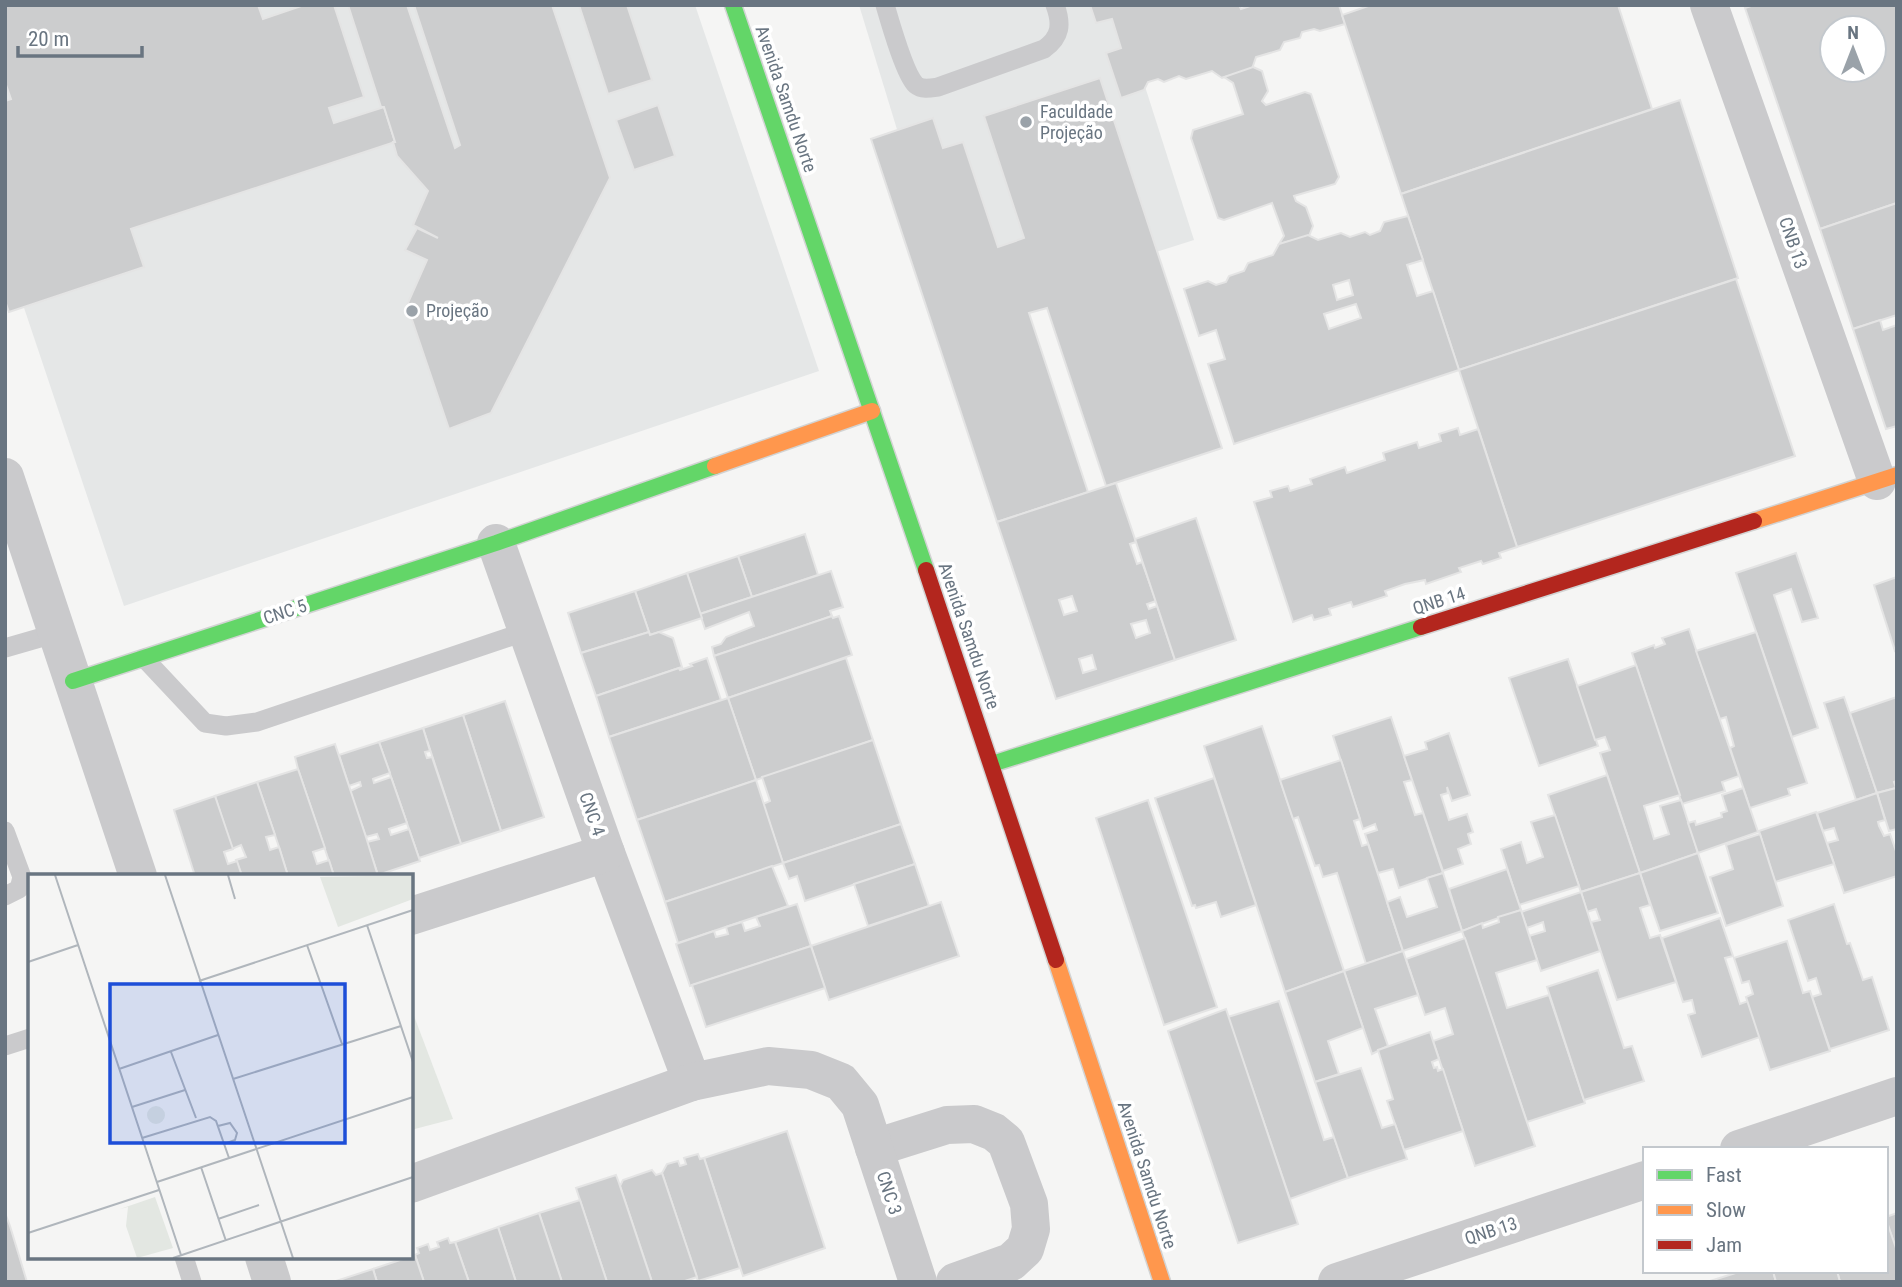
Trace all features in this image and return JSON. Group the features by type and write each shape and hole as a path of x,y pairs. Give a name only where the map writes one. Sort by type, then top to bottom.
{"street":[{"name":"Avenida Samdu Norte","path":"733,5 992,764 1162,1282"},
{"name":"CNB 13","path":"1709,5 1887,478"},
{"name":"CNC 5","path":"73,681 496,543 872,411"},
{"path":"5,477 137,874"},
{"name":"QNB 14","path":"992,764 1887,478"},
{"name":"CNC 4","path":"496,543 606,853 692,1082"},
{"path":"413,915 606,853"},
{"name":"CNC 3","path":"692,1082 768,1066 811,1070 841,1082 860,1105 918,1282"},
{"path":"413,1183 692,1082"},
{"path":"1745,1147 1897,1096"},
{"path":"874,1148 947,1125 974,1124 994,1132 1006,1142 1029,1204 1031,1229 1025,1249 1011,1262 955,1282"},
{"name":"QNB 13","path":"1337,1282 1643,1181"},
{"path":"265,1259 272,1282"}],"lane":[{"path":"890,7 909,74 916,85 924,89 938,87 1054,43 1060,20 1055,5"},
{"path":"144,657 205,723 226,726 257,722 527,631"},
{"path":"5,648 57,633"},
{"path":"5,831 22,877 19,888 5,896"},
{"path":"5,1046 28,1039"},
{"path":"185,1259 192,1282"}],"shaded area":[{"name":"Projeção","path":"5,5 695,5 819,371 124,606 5,251"},
{"name":"Faculdade Projeção","path":"859,5 1119,5 1194,240 954,316"},
{"path":"413,1013 453,1119 413,1129"}],"building":[{"path":"5,5 258,5 263,19 304,5 334,5 364,97 329,108 334,123 384,107 395,142 131,229 144,267 9,312 5,301 5,101 11,99 5,82"},
{"path":"348,5 407,5 455,148 460,145 414,5 552,5 610,178 491,413 449,429 407,305 427,260 405,250 417,228 438,238 413,225 428,191 397,156 384,107 381,107"},
{"path":"579,5 627,5 652,80 608,94"},
{"path":"1090,5 1239,5 1241,9 1253,5 1339,5 1345,24 1320,31 1314,29 1302,32 1300,38 1284,42 1280,50 1256,57 1252,69 1222,78 1212,71 1186,79 1179,76 1164,82 1158,79 1148,82 1144,90 1121,98 1106,53 1121,48 1112,19 1096,23"},
{"path":"1371,5 1618,5 1652,109 1401,194 1342,15"},
{"path":"1754,5 1897,5 1897,203 1820,229 1745,8"},
{"path":"1253,67 1262,71 1268,91 1262,101 1266,105 1305,92 1311,94 1339,177 1335,184 1294,196 1296,201 1306,207 1313,226 1309,236 1279,244 1284,236 1272,203 1224,220 1218,218 1191,138 1193,130 1243,114 1233,83 1224,77"},
{"path":"1100,78 1222,448 1106,486 1047,308 1029,313 1088,492 997,522 871,139 933,118 943,148 963,142 998,247 1024,238 984,116"},
{"path":"1680,100 1738,278 1459,370 1401,194"},
{"path":"658,105 675,156 634,170 616,120"},
{"path":"1897,203 1897,315 1853,329 1820,229"},
{"path":"1408,216 1423,260 1407,265 1417,296 1433,291 1459,370 1234,444 1208,364 1225,359 1216,330 1199,336 1184,289 1208,281 1216,285 1226,282 1229,276 1244,271 1248,263 1273,255 1279,244 1308,235 1318,240 1341,233 1350,237 1365,232 1370,235 1380,231 1384,222","holes":["1349,280 1353,295 1337,300 1333,285","1356,304 1361,318 1329,329 1324,314"]},
{"path":"1736,279 1795,456 1517,547 1459,370"},
{"path":"1880,320 1883,330 1897,325 1897,426 1886,429 1853,329"},
{"path":"1458,428 1460,435 1478,429 1517,547 1499,553 1501,558 1459,568 1461,572 1426,584 1425,580 1405,584 1385,591 1387,596 1353,607 1351,602 1329,609 1331,615 1314,620 1312,615 1293,622 1254,502 1272,497 1270,491 1288,486 1290,491 1312,484 1310,479 1345,467 1347,473 1385,460 1383,453 1417,442 1419,448 1441,441 1439,434"},
{"path":"1116,483 1136,542 1130,544 1137,564 1142,562 1156,601 1147,604 1149,609 1157,606 1175,660 1056,699 997,522","holes":["1072,596 1077,611 1064,615 1059,600","1146,620 1150,633 1136,638 1131,624","1092,655 1096,669 1083,673 1079,659"]},
{"path":"1196,518 1236,640 1175,660 1135,539"},
{"path":"805,534 818,575 752,597 738,556"},
{"path":"1796,553 1818,618 1802,622 1791,589 1774,595 1818,728 1792,737 1736,573"},
{"path":"738,556 752,597 700,614 687,573"},
{"path":"831,571 843,607 830,611 832,616 714,656 712,647 721,644 726,637 754,626 749,612 705,629 700,614"},
{"path":"687,573 702,618 650,635 635,591"},
{"path":"1897,577 1897,650 1895,651 1874,585"},
{"path":"635,591 649,632 581,653 568,613"},
{"path":"832,616 839,616 852,655 728,698 714,656"},
{"path":"1689,629 1739,776 1722,782 1725,791 1682,804 1632,653 1665,644 1662,638"},
{"path":"649,632 650,635 659,632 673,638 682,667 596,696 581,653"},
{"path":"1756,632 1807,783 1788,789 1790,795 1750,808 1730,748 1734,746 1726,717 1720,719 1696,651"},
{"path":"707,658 721,700 609,737 596,696 692,666 690,664"},
{"path":"846,658 873,740 756,780 728,698"},
{"path":"1568,659 1598,746 1539,766 1509,678"},
{"path":"1636,665 1680,795 1644,806 1654,839 1669,834 1660,806 1681,800 1698,853 1640,873 1600,753 1610,750 1605,737 1595,740 1577,686"},
{"path":"1844,697 1877,793 1856,800 1824,703"},
{"path":"1897,697 1896,788 1877,793 1850,713"},
{"path":"728,698 756,780 637,820 609,737"},
{"path":"505,701 544,817 501,831 463,715"},
{"path":"463,715 501,831 461,844 423,728"},
{"path":"1391,717 1412,780 1404,782 1415,815 1423,813 1443,873 1399,888 1393,869 1378,873 1365,834 1377,830 1375,824 1363,829 1333,736"},
{"path":"1262,726 1344,971 1285,992 1204,746"},
{"path":"423,728 430,751 425,752 427,758 432,757 461,844 419,858 379,742"},
{"path":"1449,733 1470,795 1452,801 1447,787 1448,793 1441,795 1449,820 1467,814 1473,832 1468,834 1471,844 1458,849 1463,864 1443,871 1404,756 1427,749 1425,742"},
{"path":"873,740 901,824 783,863 763,804 770,801 762,777"},
{"path":"379,742 390,773 373,779 374,783 391,777 407,823 389,829 391,835 409,829 420,861 378,874 367,842 379,839 377,834 366,837 350,791 361,786 360,782 349,786 339,755"},
{"path":"335,744 377,874 333,874 295,757"},
{"path":"1341,760 1360,819 1354,821 1362,846 1368,844 1403,951 1366,964 1337,873 1323,877 1319,865 1315,866 1298,817 1293,819 1280,780"},
{"path":"298,769 325,848 313,852 317,864 329,860 333,874 287,874 257,782"},
{"path":"1607,775 1640,873 1581,892 1548,795"},
{"path":"1214,778 1256,905 1221,917 1216,902 1196,908 1195,905 1192,906 1155,798"},
{"path":"756,780 783,863 665,902 637,820"},
{"path":"257,782 275,835 266,837 270,850 279,847 287,874 241,874 236,860 246,857 241,845 232,849 215,796"},
{"path":"1743,788 1758,832 1698,853 1688,823 1695,821 1696,825 1722,817 1721,813 1727,811 1722,795"},
{"path":"1896,788 1897,829 1889,831 1877,793"},
{"path":"1877,793 1885,820 1878,822 1884,836 1890,834 1897,854 1897,876 1844,893 1827,843 1838,840 1834,828 1823,831 1817,813"},
{"path":"215,796 233,849 224,852 228,864 237,861 241,874 194,874 174,810"},
{"path":"1148,800 1217,1007 1164,1025 1096,818"},
{"path":"1816,812 1834,864 1775,882 1759,831"},
{"path":"1555,815 1579,886 1519,905 1501,849 1521,842 1527,863 1543,857 1531,822"},
{"path":"901,824 915,864 805,901 797,876 789,879 783,863"},
{"path":"1760,834 1783,906 1726,926 1710,877 1733,869 1726,845"},
{"path":"1698,853 1718,913 1660,931 1640,873"},
{"path":"915,864 929,906 868,926 854,884"},
{"path":"772,866 788,906 678,943 665,902"},
{"path":"1507,869 1521,910 1462,931 1449,889"},
{"path":"1443,873 1462,931 1403,951 1387,902 1400,897 1407,917 1437,907 1427,878"},
{"path":"1640,873 1650,905 1640,908 1650,938 1660,935 1676,982 1617,1000 1591,922 1600,920 1596,909 1587,912 1581,892"},
{"path":"1581,892 1600,951 1541,971 1529,936 1545,931 1543,922 1527,928 1521,912"},
{"path":"941,902 959,956 829,1000 811,946"},
{"path":"797,904 811,946 690,986 676,944 714,931 716,937 728,934 726,927 742,922 745,931 760,926 756,917"},
{"path":"1834,904 1847,944 1850,943 1863,980 1872,977 1889,1030 1830,1049 1812,997 1821,994 1816,978 1808,981 1788,920"},
{"path":"1521,910 1537,960 1496,973 1507,1008 1549,995 1585,1103 1527,1122 1462,931 1482,923 1483,928 1499,922 1498,917"},
{"path":"1720,918 1733,956 1725,958 1740,1004 1748,1001 1760,1037 1702,1057 1688,1015 1695,1013 1692,1000 1683,1002 1662,938"},
{"path":"1465,938 1535,1146 1475,1166 1433,1041 1453,1034 1445,1008 1425,1015 1406,959"},
{"path":"1787,941 1803,993 1810,991 1830,1051 1770,1070 1746,997 1753,994 1749,981 1742,983 1734,958"},
{"path":"811,946 825,988 706,1027 692,985"},
{"path":"1403,951 1418,995 1375,1009 1388,1046 1372,1054 1344,971"},
{"path":"1598,970 1624,1048 1632,1046 1644,1081 1584,1100 1547,987"},
{"path":"1344,971 1363,1028 1328,1041 1339,1074 1315,1082 1285,992"},
{"path":"1279,1001 1324,1140 1334,1137 1348,1178 1290,1199 1228,1017"},
{"path":"1226,1009 1298,1224 1238,1243 1168,1031"},
{"path":"1430,1032 1439,1059 1432,1062 1434,1068 1437,1067 1438,1071 1443,1069 1463,1131 1404,1150 1387,1101 1393,1099 1378,1050"},
{"path":"1361,1068 1382,1128 1395,1124 1407,1159 1348,1178 1315,1082"},
{"path":"787,1131 825,1248 743,1276 704,1158"},
{"path":"698,1154 700,1159 704,1158 740,1268 698,1281 662,1173 667,1164 678,1161 680,1166 686,1164 684,1158"},
{"path":"652,1170 656,1175 662,1173 697,1277 682,1282 652,1282 620,1186 623,1180"},
{"path":"616,1175 652,1282 607,1282 576,1188"},
{"path":"580,1200 607,1282 562,1282 539,1213"},
{"path":"5,1213 10,1226 27,1282 5,1282"},
{"path":"539,1213 562,1282 516,1282 498,1227"},
{"path":"1897,1213 1897,1251 1888,1226 1888,1216"},
{"path":"1888,1225 1897,1251 1897,1282 1840,1282 1838,1273 1888,1273"},
{"path":"498,1227 516,1282 469,1282 455,1242"},
{"path":"448,1238 450,1243 455,1242 469,1282 424,1282 415,1255 419,1253 417,1248 428,1244 430,1250 439,1247 437,1242"},
{"path":"415,1255 424,1282 377,1282 373,1269 403,1259 413,1259"},
{"path":"373,1269 377,1282 333,1282"},
{"path":"1736,1273 1774,1273 1776,1282 1710,1281"},
{"path":"1774,1273 1838,1273 1840,1282 1776,1282"}],"traffic: fast":[{"path":"733,5 926,570"},
{"path":"73,681 496,543 715,466"},
{"path":"992,764 1421,627"}],"traffic: slow":[{"path":"715,466 872,411"},
{"path":"1754,521 1897,475"},
{"path":"1056,960 1162,1282"}],"traffic: jam":[{"path":"1421,627 1754,521"},
{"path":"926,570 1056,960"}],"place":[{"name":"Faculdade Projeção","path":"1026,122"},
{"name":"Projeção","path":"412,311"}]}
